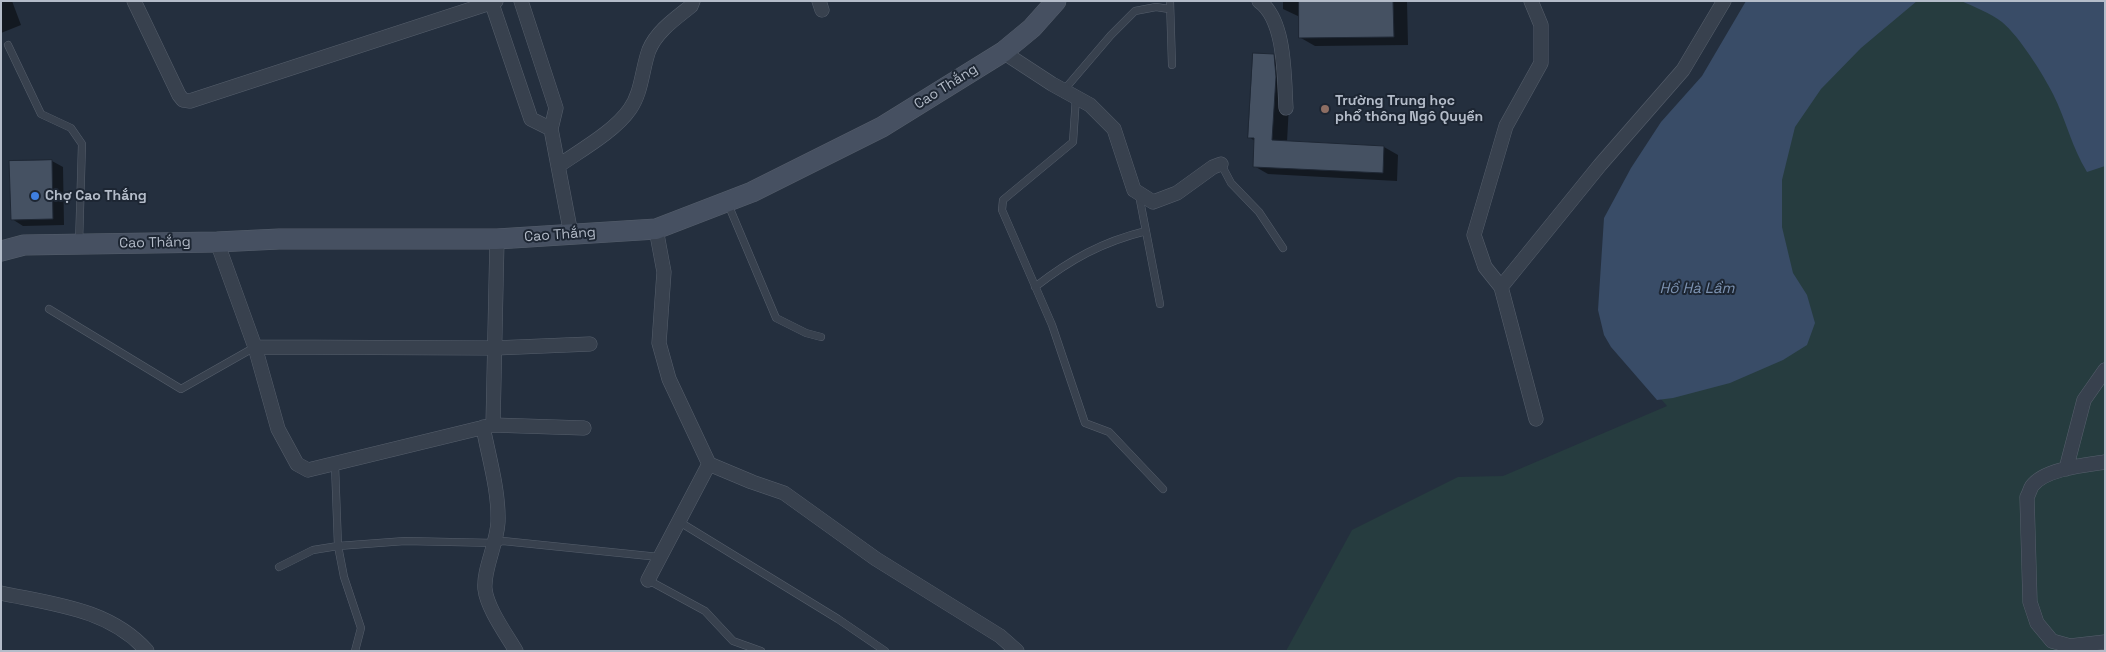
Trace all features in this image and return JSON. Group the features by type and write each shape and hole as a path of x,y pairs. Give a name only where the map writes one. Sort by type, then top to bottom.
{"main road":[{"name":"Cao Thắng","path":"1,251 24,245 217,242 279,239 497,239 656,229 752,192 882,127 1003,52 1032,28 1056,1"}],"street":[{"path":"134,1 179,95 183,100 190,102 493,2 531,119 551,130"},
{"path":"521,1 556,108 551,130 572,234"},
{"path":"558,166 622,120 632,107 649,51 655,40 662,30 691,6 692,1"},
{"path":"1259,1 1264,5 1277,28 1284,58 1286,108"},
{"path":"1530,1 1541,25 1541,63 1506,126 1474,235 1485,267 1501,287 1536,419"},
{"path":"1501,287 1600,165 1683,70 1724,1"},
{"path":"1003,52 1090,105 1114,129 1134,190 1153,202 1177,193 1213,166 1221,164"},
{"path":"656,229 664,272 659,343 669,379 709,464 784,493 876,559 1000,636 1017,651"},
{"path":"497,239 495,348 488,426 498,521 496,543 485,577 485,589 487,600 516,651"},
{"path":"217,242 255,346 278,429 297,464 308,470 488,426 584,428"},
{"path":"255,346 495,348 590,344"},
{"path":"2066,469 2084,400 2105,370"},
{"path":"2105,462 2066,469 2041,478 2032,486 2027,497 2030,602 2037,623 2052,641 2070,646 2105,642"},
{"path":"648,580 709,464"},
{"path":"1,593 86,611 116,625 147,651"}],"lane":[{"path":"1163,489 1109,432 1085,423 1052,325 1002,210 1003,200 1072,142 1070,94 1111,35 1135,11 1169,5 1172,65"},
{"path":"8,46 41,114 71,128 82,144 79,244"},
{"path":"1221,164 1231,183 1259,212 1283,248"},
{"path":"1138,194 1160,304"},
{"path":"727,201 776,318 806,333 821,337"},
{"path":"1035,287 1061,266 1094,248 1118,238 1146,231"},
{"path":"49,309 181,389 255,346"},
{"path":"334,465 338,546 344,577 361,628 355,651"},
{"path":"678,521 838,619 885,651"},
{"path":"280,566 312,550 405,541 496,543 503,541 660,557"},
{"path":"648,580 704,611 733,641 761,651"}],"green space":[{"path":"1748,1 2105,1 2105,651 1286,651 1352,530 1458,477 1503,476 1667,406 1614,345 1711,63"}],"water":[{"name":"Hồ Hà Lầm","path":"1746,1 1917,1 1861,48 1821,89 1795,127 1782,180 1782,227 1793,273 1807,295 1815,323 1807,345 1783,360 1730,383 1673,398 1657,400 1611,347 1604,335 1598,310 1604,218 1631,168 1661,122 1702,76"},
{"path":"1961,1 2105,1 2105,166 2087,172 2077,153 2053,94 2037,66 2016,36 2002,22 1982,10"}],"building":[{"path":"1299,1 1393,1 1394,37 1299,38"},
{"path":"1253,53 1274,54 1276,77 1272,140 1384,146 1383,173 1253,167 1254,138 1248,138"},
{"path":"52,160 53,219 11,220 9,161"}],"place":[{"name":"Trường Trung học phổ thông Ngô Quyền","path":"1325,109"},
{"name":"Chợ Cao Thắng","path":"35,196"}]}
